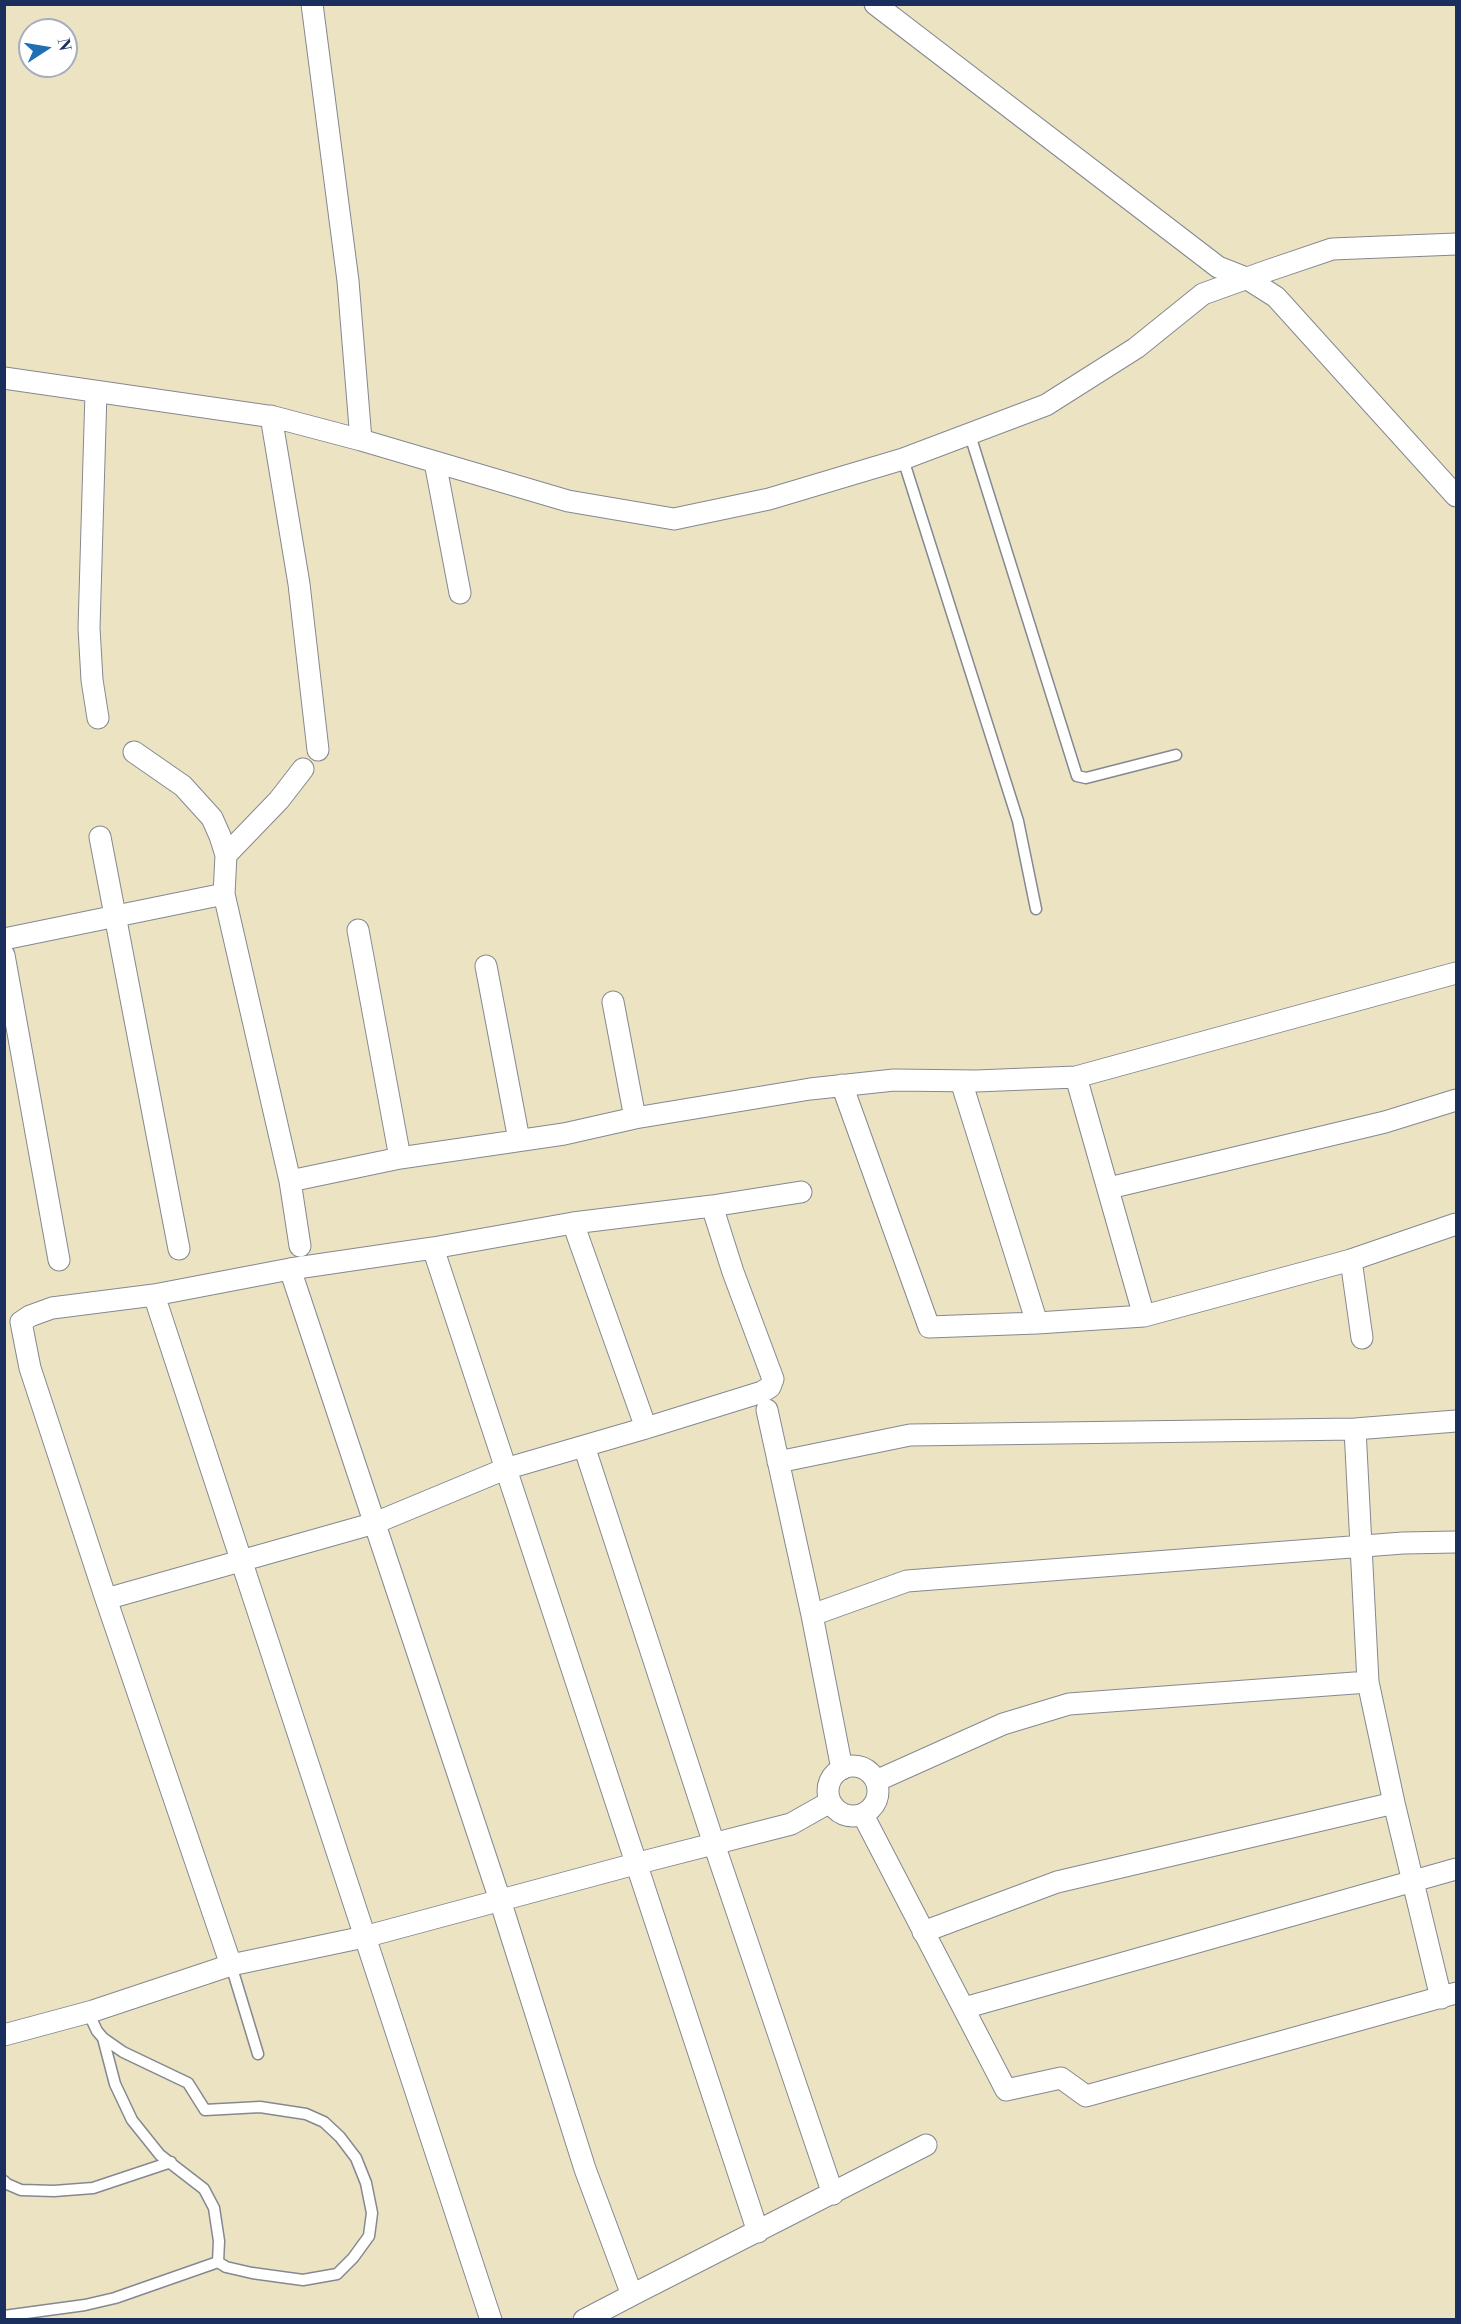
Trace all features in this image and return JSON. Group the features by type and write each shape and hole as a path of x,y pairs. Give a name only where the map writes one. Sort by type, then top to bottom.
{"street":[{"path":"312,4 348,281 361,440"},
{"path":"874,4 1218,267 1246,278 1276,297 1456,496"},
{"path":"4,378 271,416 568,501 674,519 769,499 903,459 1046,405 1136,348 1203,294 1246,278 1332,249 1456,244"},
{"path":"96,392 88,628 98,718"},
{"path":"271,416 299,584 318,750"},
{"path":"435,462 460,593"},
{"path":"134,752 183,786 205,810 216,827 226,855 224,894 290,1181 300,1246"},
{"path":"226,855 279,800 303,769"},
{"path":"100,837 179,1249"},
{"path":"4,939 224,894"},
{"path":"358,930 400,1158"},
{"path":"4,956 59,1260"},
{"path":"486,966 519,1140"},
{"path":"290,1181 400,1158 564,1134 635,1118 842,1085 894,1080 961,1081 1076,1077 1456,973"},
{"path":"613,1002 635,1118"},
{"path":"1076,1077 1144,1316"},
{"path":"961,1081 1037,1323"},
{"path":"842,1085 929,1327 1144,1316 1351,1260 1456,1224"},
{"path":"1109,1188 1385,1122 1456,1100"},
{"path":"231,1965 30,1368 20,1327 21,1322 52,1308 154,1295 290,1269 433,1248 573,1223 712,1206 801,1192"},
{"path":"106,1599 375,1523 505,1469 646,1428 762,1392 770,1387 773,1379 733,1272 712,1206"},
{"path":"573,1223 646,1428"},
{"path":"433,1248 758,2232"},
{"path":"1351,1260 1362,1338"},
{"path":"290,1269 500,1900 585,2169 632,2295"},
{"path":"154,1295 491,2319"},
{"path":"767,1410 812,1615 842,1769"},
{"path":"778,1462 910,1435 1355,1428 1456,1421"},
{"path":"863,1815 1006,2090 1061,2078 1086,2096 1449,1995 1414,1880 1394,1803 1368,1682 1355,1428"},
{"path":"584,1446 714,1844 833,2194"},
{"path":"812,1615 908,1581 1360,1547 1456,1542"},
{"path":"876,1780 1003,1724 1068,1704 1368,1682"},
{"path":"851,1766 861,1767 876,1780 878,1790 876,1800 871,1809 863,1815 854,1817 844,1815 830,1802 829,1783 834,1774 842,1769 851,1766"},
{"path":"4,2036 88,2012 231,1965 364,1937 791,1824 830,1802"},
{"path":"923,1932 1057,1882 1394,1803"},
{"path":"964,2008 1456,1869"},
{"path":"584,2319 926,2145"}],"lane":[{"path":"970,435 1077,776 1086,778 1176,755"},
{"path":"903,459 1018,821 1036,909"},
{"path":"231,1965 258,2054"},
{"path":"88,2012 103,2038 115,2084 132,2120 153,2148 204,2189 214,2208 218,2233 218,2262"},
{"path":"103,2038 133,2057 188,2083 205,2110 260,2107 306,2114 324,2122 340,2137 356,2158 366,2183 372,2213 369,2236 353,2258 337,2274 303,2280 252,2273 226,2267 218,2262"},
{"path":"4,2181 21,2190 54,2191 93,2188 171,2162"},
{"path":"4,2316 85,2305 115,2298 218,2262"}]}
